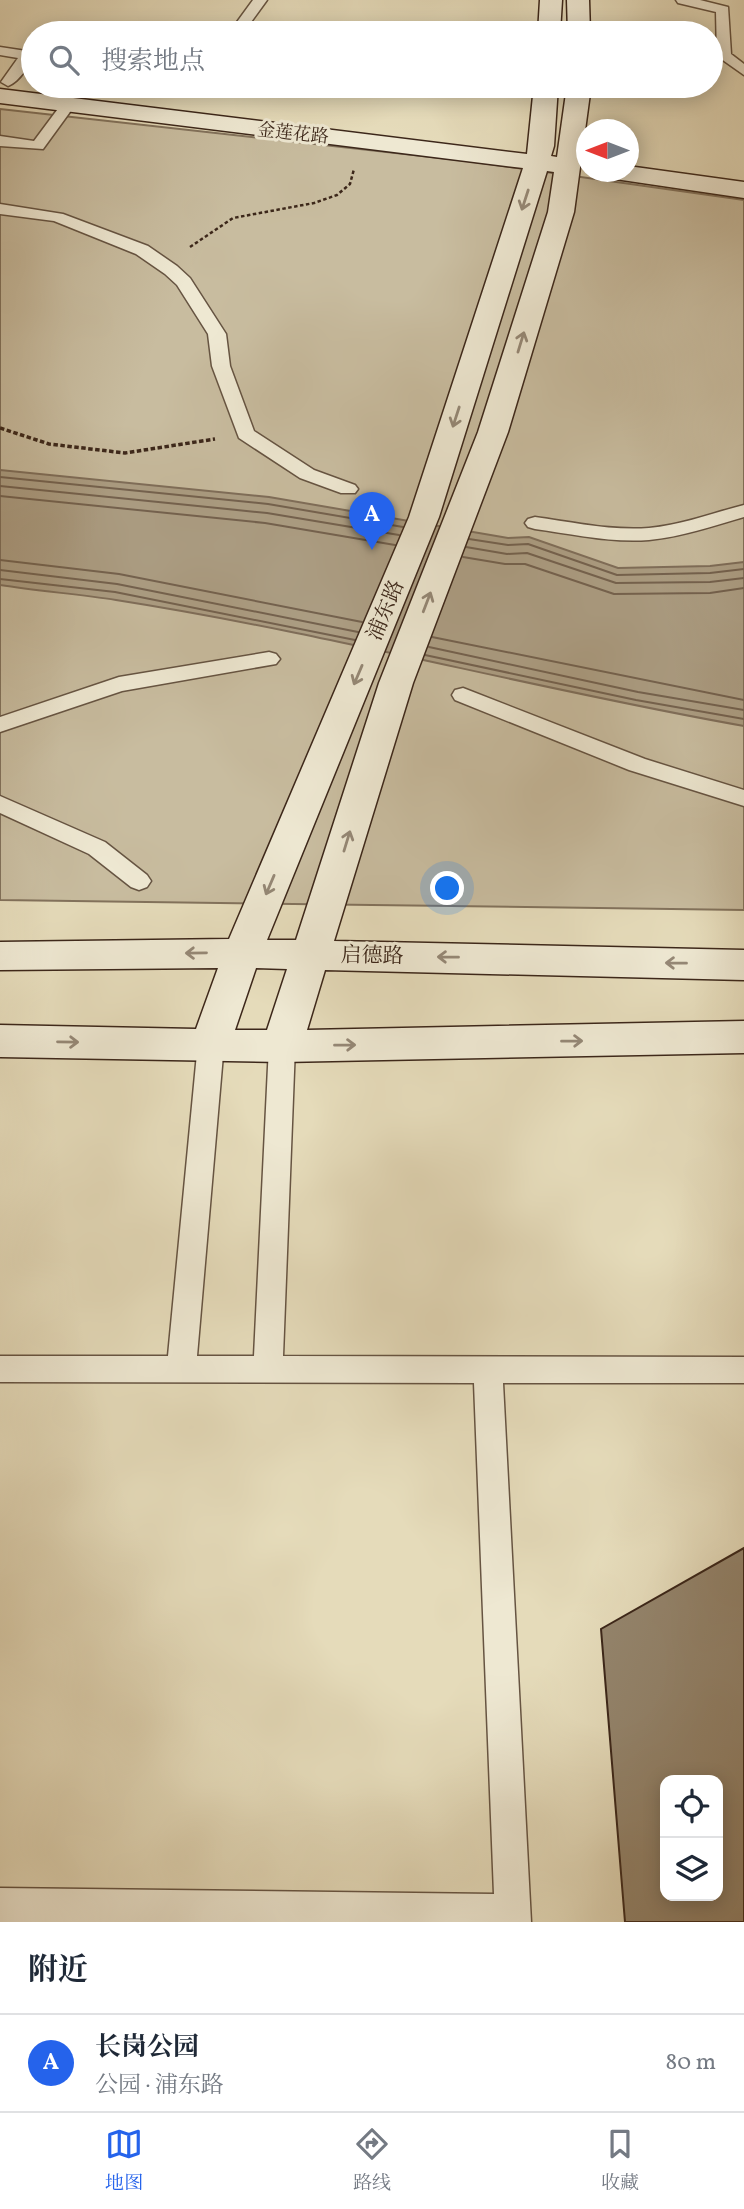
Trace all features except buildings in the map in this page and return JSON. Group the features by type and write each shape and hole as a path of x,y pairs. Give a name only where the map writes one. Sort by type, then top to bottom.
{"street":[{"path":"550,21 551,0"},
{"path":"578,0 579,21"},
{"name":"金莲花路","path":"3,87 21,92"},
{"name":"金莲花路","path":"3,87 21,89"},
{"name":"金莲花路","path":"41,98 68,106 565,157"},
{"name":"金莲花路","path":"91,98 565,157"},
{"name":"浦东路","path":"211,1043 242,953 424,517 565,157 549,98"},
{"name":"浦东路","path":"282,1046 396,683 493,432 561,212 565,157 577,98"},
{"path":"639,158 744,174"},
{"path":"639,175 744,190"},
{"name":"启德路","path":"0,956 242,953 744,965"},
{"path":"0,1041 282,1046 744,1037"}],"lane":[{"path":"245,21 260,0"},
{"path":"683,0 723,10 724,55 744,71"},
{"path":"0,51 21,54"},
{"path":"3,87 21,67"},
{"path":"0,141 38,146 68,106"},
{"path":"0,209 57,217 142,250 172,270 184,282 217,334 221,366 246,434 307,474 348,489"},
{"path":"536,523 623,534 648,534 677,530 744,511"},
{"path":"0,725 118,684 269,659"},
{"path":"463,695 621,760 685,783 744,798"},
{"path":"0,804 97,848 139,881"},
{"path":"181,1368 211,1043"},
{"path":"268,1368 282,1046"},
{"path":"0,1906 512,1917 488,1368"},
{"path":"0,1369 744,1370"}],"path":[{"path":"172,270 194,243 233,218 337,195 349,184 356,161"},
{"path":"0,428 49,444 125,453 246,434"}],"shaded area":[{"path":"0,109 467,161 576,176 576,182 616,182 744,200 744,910 0,900"}],"water":[{"path":"0,470 269,497 508,538 529,537 618,568 710,566 744,562 744,726 195,613 0,585"}],"place":[{"name":"长岗公园","path":"372,550"}]}
